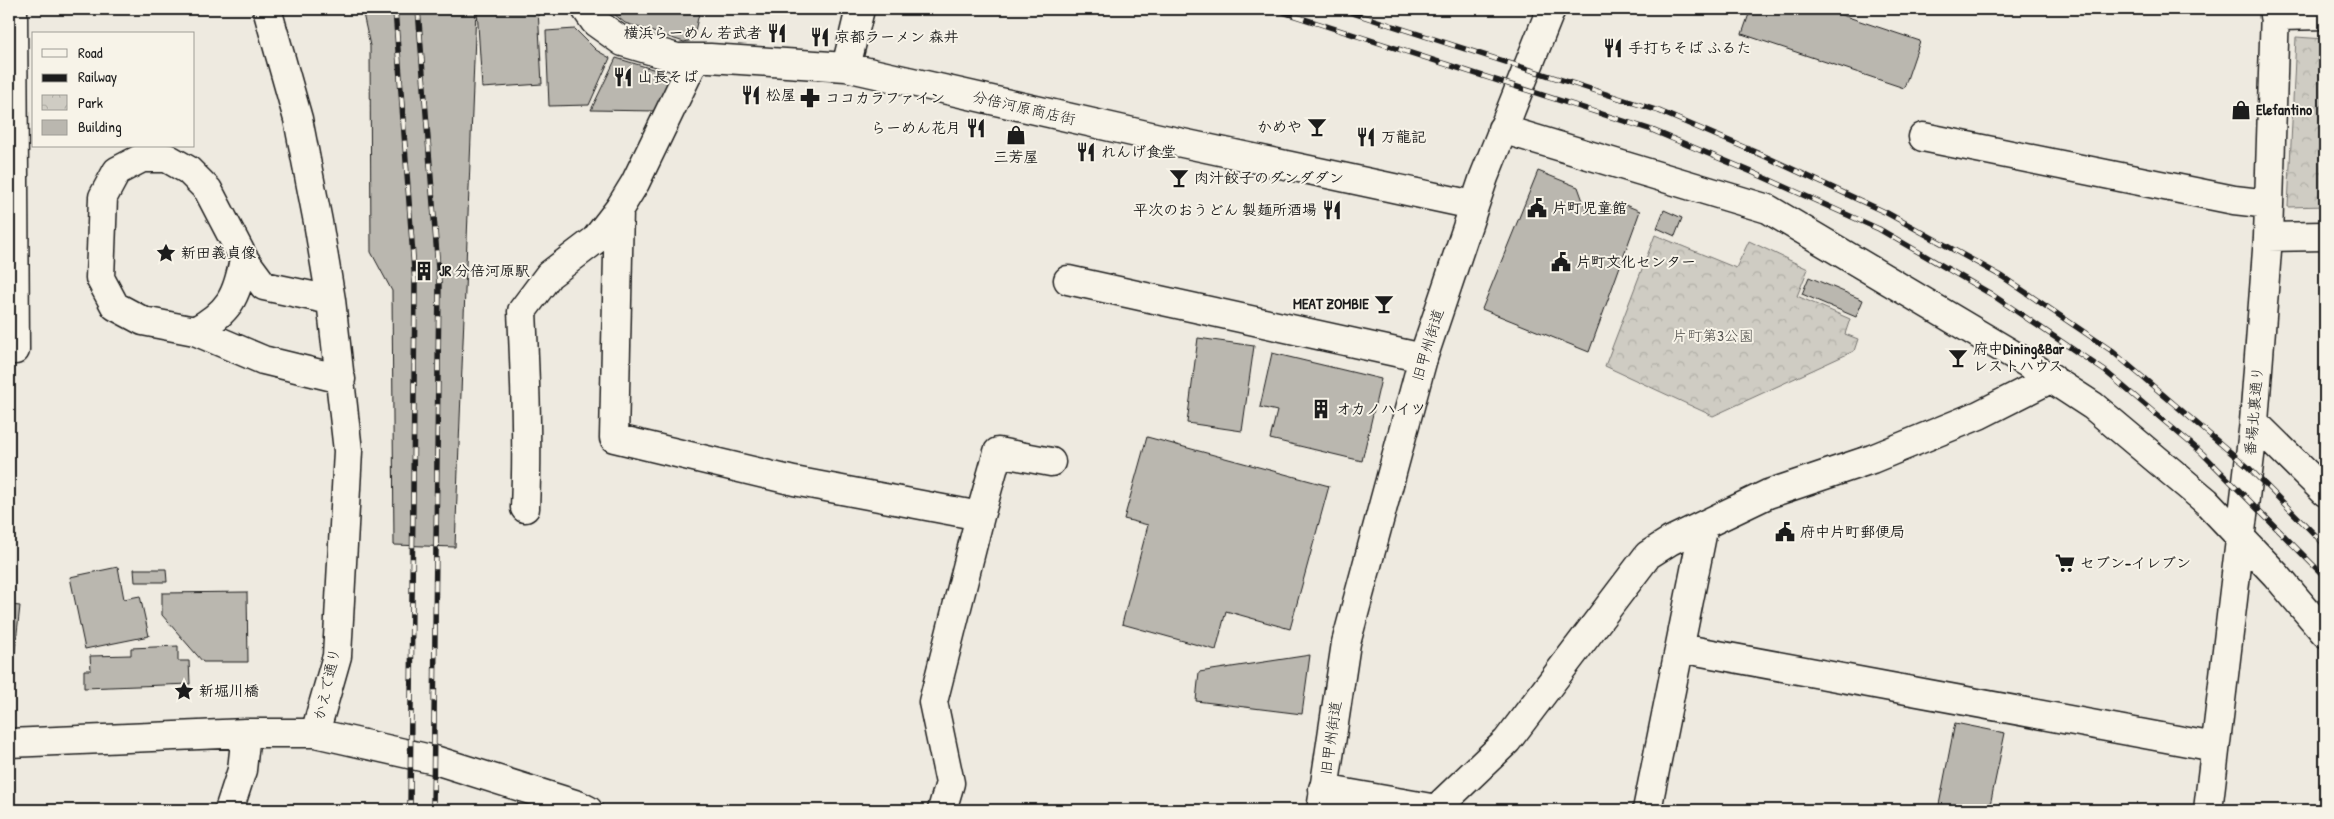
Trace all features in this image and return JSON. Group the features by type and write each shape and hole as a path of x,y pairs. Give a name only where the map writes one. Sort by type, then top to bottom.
{"street":[{"path":"9,350 15,350 13,9"},
{"name":"かえで通り","path":"9,743 246,733 315,733 337,656 348,452 331,300 298,119 267,9"},
{"name":"分倍河原商店街","path":"586,9 595,22 623,42 677,58 846,66 1158,138 1473,205"},
{"path":"846,66 860,9"},
{"name":"旧甲州街道","path":"1322,800 1346,643 1423,358 1473,205 1551,9"},
{"path":"2274,12 2325,16"},
{"name":"番場北裏通り","path":"2208,810 2254,422 2268,237 2274,12"},
{"path":"525,508 527,463 526,392 522,311 549,275 595,240 619,209 635,183 695,58"},
{"path":"1502,129 1768,209 2052,378 2093,406 2206,501 2240,536 2325,633"},
{"path":"1923,137 2234,200 2269,204"},
{"path":"331,300 264,286 244,259 208,190 188,170 168,158 142,158 117,171 102,197 100,278 115,306 143,321 195,331 263,360 341,379"},
{"path":"619,209 614,438 794,480 980,516"},
{"path":"2268,237 2325,236"},
{"path":"195,331 214,320 228,306 239,285 244,259"},
{"path":"1068,280 1423,358"},
{"path":"1322,800 1439,810 1507,741 1648,555 1670,541 1768,494 1872,459 1979,415 2052,378"},
{"path":"2254,422 2325,492"},
{"path":"942,810 950,783 933,702 998,452 1051,462"},
{"path":"1647,810 1704,525"},
{"path":"1680,648 2215,748"},
{"path":"229,810 242,770 246,733"},
{"path":"315,733 434,760 578,805 588,810"}],"green space":[{"path":"2296,37 2325,39 2325,206 2288,207"},
{"name":"片町第3公園","path":"1655,235 1736,268 1749,241 1808,269 1797,296 1850,319 1845,334 1858,339 1854,351 1713,416 1605,366"}],"building":[{"name":"JR 分倍河原駅","path":"362,9 476,9 455,547 394,545 392,291 371,252 370,46"},
{"path":"477,9 538,9 542,84 482,88"},
{"path":"608,9 700,9 693,40 684,42 625,23"},
{"path":"1737,9 1824,9 1920,41 1904,88 1742,34 1749,14"},
{"path":"575,29 596,50 610,58 589,105 549,106 546,31"},
{"path":"616,58 666,73 671,80 657,111 591,110"},
{"name":"片町文化センター","path":"1538,171 1578,187 1587,212 1602,215 1620,203 1640,211 1589,352 1482,309"},
{"path":"1664,210 1682,218 1675,236 1657,228"},
{"path":"1809,277 1863,300 1856,317 1802,294"},
{"path":"1198,338 1254,346 1242,431 1187,423"},
{"name":"オカノハイツ","path":"1272,353 1381,379 1362,461 1270,439 1277,411 1260,407"},
{"path":"1147,437 1329,486 1290,629 1226,611 1216,650 1122,624 1148,525 1124,519"},
{"path":"118,567 124,599 140,596 149,636 85,649 70,577"},
{"path":"134,569 166,569 167,582 135,582"},
{"path":"9,592 12,592 10,605 20,606 11,686 9,686"},
{"path":"247,592 248,662 203,662 162,615 162,593"},
{"path":"178,646 178,661 189,661 190,684 84,688 84,670 91,670 90,656 131,655 131,648"},
{"path":"1310,655 1302,714 1196,701 1199,672"},
{"path":"1955,723 2005,733 1989,810 1938,810"}],"railway":[{"path":"395,9 415,284 410,810"},
{"path":"418,9 439,282 433,810"},
{"path":"1273,9 1652,130 1879,229 1991,294 2105,371 2202,453 2325,577"},
{"path":"1340,9 1659,111 1762,155 1887,213 2003,277 2112,351 2249,468 2325,545"}],"place":[{"name":"横浜らーめん 若武者","path":"777,33"},
{"name":"京都ラーメン 森井","path":"820,37"},
{"name":"手打ちそば ふるた","path":"1613,48"},
{"name":"山長そば","path":"623,77"},
{"name":"松屋","path":"751,95"},
{"name":"ココカラファイン","path":"810,98"},
{"name":"Elefantino","path":"2241,110"},
{"name":"かめや","path":"1317,127"},
{"name":"らーめん花月","path":"976,128"},
{"name":"三芳屋","path":"1016,135"},
{"name":"万龍記","path":"1366,137"},
{"name":"れんげ食堂","path":"1086,152"},
{"name":"肉汁餃子のダンダダン","path":"1179,178"},
{"name":"片町児童館","path":"1537,208"},
{"name":"平次のおうどん 製麺所酒場","path":"1332,210"},
{"name":"新田義貞像","path":"166,253"},
{"name":"片町文化センター","path":"1561,262"},
{"name":"JR 分倍河原駅","path":"424,271"},
{"name":"MEAT ZOMBIE","path":"1384,304"},
{"name":"府中Dining&Bar レストハウス","path":"1958,358"},
{"name":"オカノハイツ","path":"1321,409"},
{"name":"府中片町郵便局","path":"1785,532"},
{"name":"セブン-イレブン","path":"2065,563"},
{"name":"新堀川橋","path":"184,691"}]}
